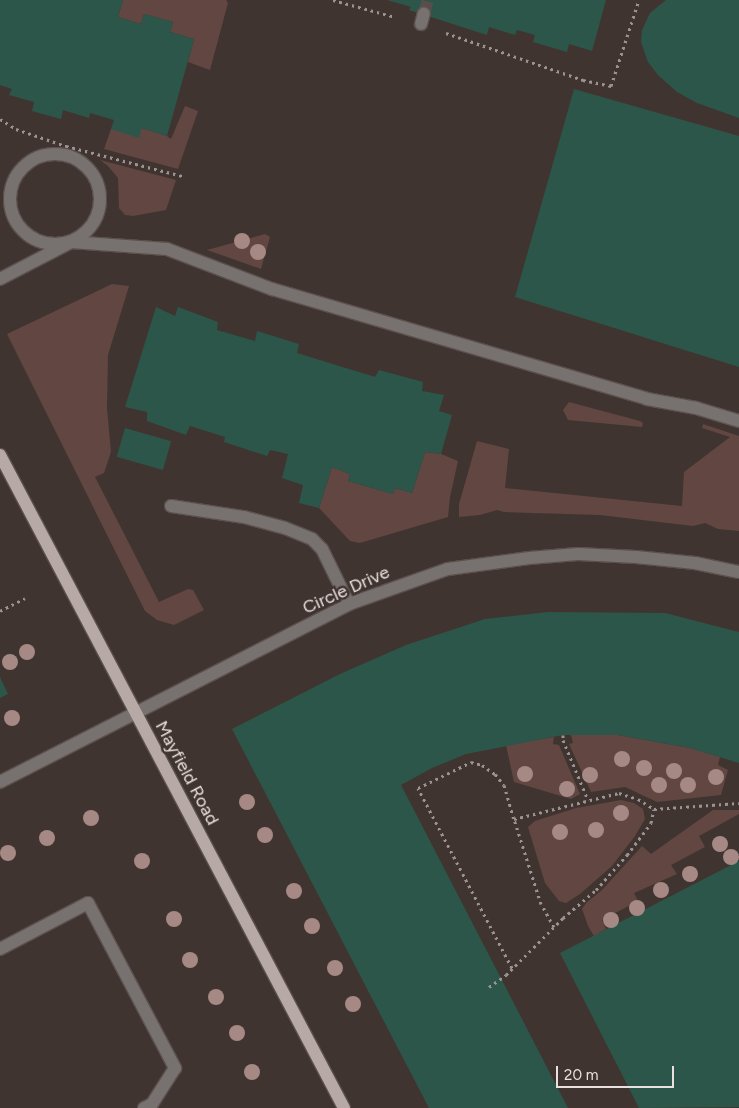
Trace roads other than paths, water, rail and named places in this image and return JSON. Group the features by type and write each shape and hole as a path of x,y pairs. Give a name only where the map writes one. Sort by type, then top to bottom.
{"main road":[{"name":"Mayfield Road","path":"0,454 344,1108"}],"street":[{"path":"0,279 70,242 84,234 94,223 99,209 100,193 98,186 86,166 74,158 59,154 44,156 30,161 20,171 13,184 10,198 12,212 18,226 29,236 42,242 56,245 70,242 167,249 272,289 648,399 696,408 739,421"},
{"path":"171,506 244,518 286,528 312,539 322,549 349,604"},
{"name":"Circle Drive","path":"0,782 349,604 448,569 529,558 578,554 695,563 739,572"},
{"path":"0,949 88,903 175,1068 152,1104 144,1108"}],"tunnel":[{"path":"424,13 428,0"}]}
